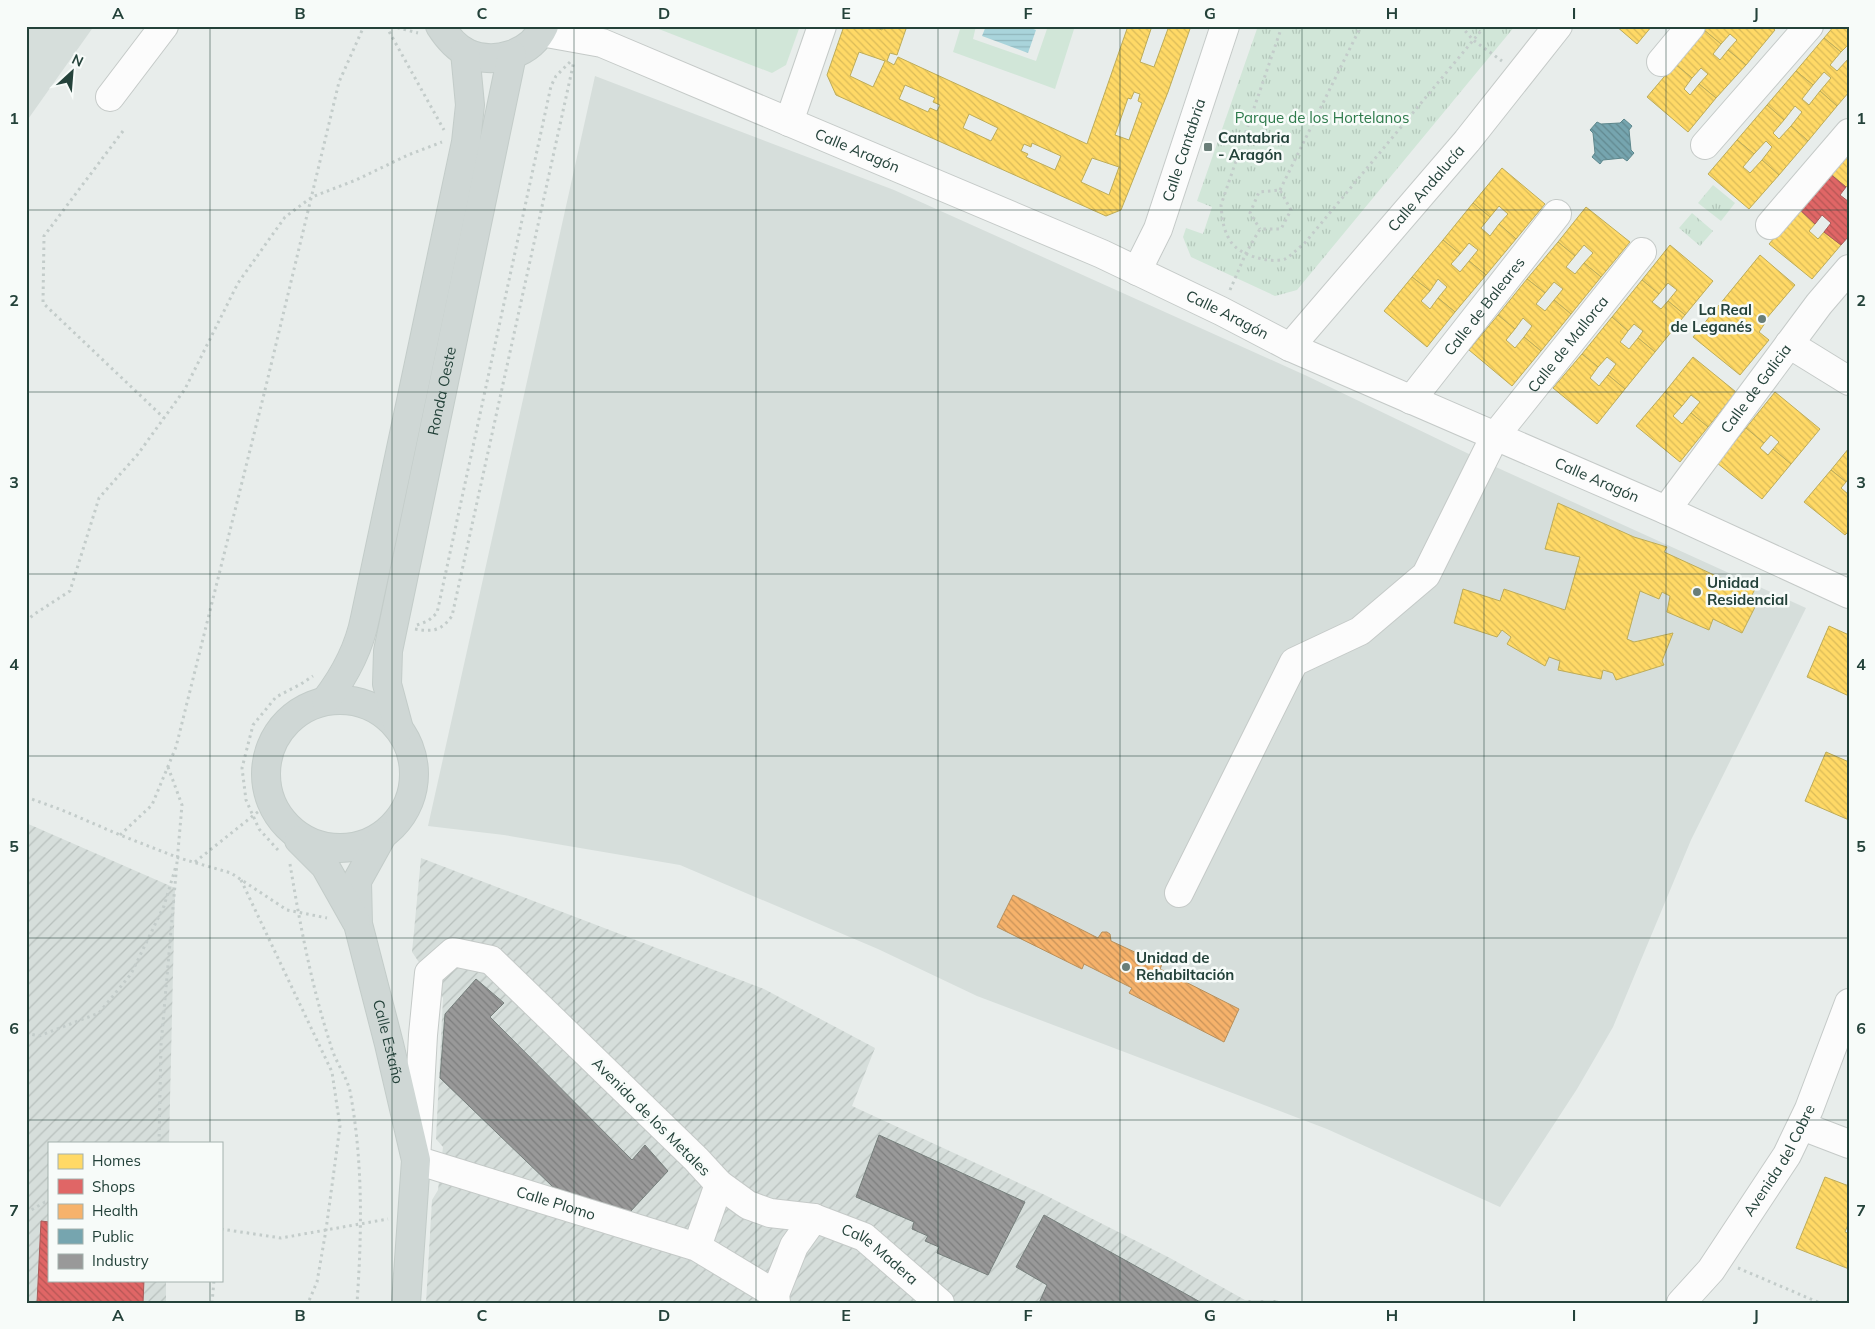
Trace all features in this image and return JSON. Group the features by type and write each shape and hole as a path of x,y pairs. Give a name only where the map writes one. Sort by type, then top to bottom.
{"main road":[{"path":"429,30 449,40 466,52 481,57 497,58 512,55 528,46 542,29"},
{"name":"Ronda Oeste","path":"326,700 351,662 362,634 466,142 470,105 466,52"},
{"name":"Ronda Oeste","path":"399,729 388,684 388,651 512,55"},
{"path":"326,700 347,700 367,704 385,714 399,729 411,750 415,774 411,798 400,819 382,836 359,846 333,849 309,842 288,828 271,802 266,787 265,764 272,741 286,722 304,708 326,700"},
{"name":"Calle Estaño","path":"288,828 324,866 358,924"},
{"name":"Calle Estaño","path":"382,836 357,881 358,924 416,1160 406,1303"}],"street":[{"path":"110,97 164,26"},
{"name":"Calle Aragón","path":"579,26 602,43"},
{"path":"789,122 822,26"},
{"name":"Calle Cantabria","path":"1137,271 1158,229 1225,26"},
{"name":"Calle Andalucía","path":"1290,347 1467,141 1558,26"},
{"path":"1661,62 1691,26"},
{"path":"1705,145 1808,26"},
{"name":"Calle Aragón","path":"542,29 602,43 1102,254 1221,311 1290,347 1666,510 1849,594"},
{"path":"1770,225 1849,133"},
{"name":"Calle de Baleares","path":"1411,400 1557,214"},
{"name":"Calle de Mallorca","path":"1179,893 1294,662 1360,631 1426,576 1495,436 1642,252"},
{"name":"Calle de Galicia","path":"1666,510 1828,292 1849,269"},
{"path":"1789,344 1849,381"},
{"name":"Calle Estaño","path":"416,1160 423,1035 430,973 453,952"},
{"name":"Avenida de los Metales","path":"453,952 491,960 696,1159 719,1184 697,1247"},
{"name":"Avenida del Cobre","path":"1681,1303 1711,1270 1787,1155 1806,1117 1849,1003"},
{"path":"1806,1117 1849,1125"},
{"path":"1806,1117 1849,1144"},
{"name":"Calle Plomo","path":"416,1160 697,1247"},
{"name":"Calle Madera","path":"719,1184 748,1205 770,1213 814,1218 864,1237 940,1303"},
{"path":"697,1247 775,1298 794,1246 814,1218"}],"path":[{"path":"120,835 152,805 176,747 198,664 339,82 364,26"},
{"path":"386,26 444,130"},
{"path":"391,26 429,30"},
{"path":"1282,26 1221,205 1222,225 1232,244 1246,254 1263,260 1285,259 1304,244 1485,26"},
{"path":"1280,190 1362,26"},
{"path":"1460,26 1473,40 1520,74"},
{"path":"575,56 452,616 444,626 428,631 410,628 428,621 437,613 551,86 556,76 575,56"},
{"path":"123,131 44,236 43,303 164,418"},
{"path":"26,622 33,615 70,591 99,498 138,454 185,389 238,283 285,217 312,197 449,139"},
{"path":"1260,229 1281,229 1292,210 1280,190"},
{"path":"1260,229 1250,213 1259,192 1280,190"},
{"path":"1221,311 1246,254 1260,229"},
{"path":"284,857 259,829 246,800 242,768 253,725 276,697 314,675"},
{"path":"159,1142 161,1045 182,805 168,767"},
{"path":"26,797 178,858 231,873 287,910 358,924"},
{"path":"194,863 259,811"},
{"path":"26,1032 39,1036 99,1013 131,974 164,906 178,858"},
{"path":"289,863 303,941 331,1046 349,1089 360,1166 357,1303"},
{"path":"241,880 332,1072 340,1126 317,1282 308,1303"},
{"path":"26,1213 48,1202"},
{"path":"222,1229 281,1238 413,1215"},
{"path":"1733,1266 1820,1303"},
{"path":"212,1303 214,1282"}],"shaded area":[{"path":"26,26 94,26 26,122"},
{"path":"595,76 894,190 1307,376 1498,468 1806,608 1691,840 1613,1027 1577,1089 1500,1207 1327,1129 977,996 878,949 680,865 504,835 428,826"},
{"path":"26,823 175,888 169,1142 48,1142 48,1282 166,1282 166,1303 26,1303"},
{"path":"421,858 764,989 875,1048 852,1106 1045,1195 1170,1258 1245,1300 1277,1300 1282,1303 426,1303 432,1200 438,1190 443,1147 436,1139 443,998 412,952"}],"green space":[{"path":"651,26 800,26 786,65 772,73"},
{"path":"961,26 976,26 973,39 1036,61 1048,26 1075,26 1055,89 953,52"},
{"name":"Parque de los Hortelanos","path":"1258,26 1515,26 1297,290 1275,296 1191,257 1183,237 1186,228 1203,234 1212,207 1197,201"},
{"path":"1713,185 1735,203 1721,221 1698,203"},
{"path":"1692,213 1713,231 1700,246 1679,228"}],"water":[{"path":"986,26 1025,26 1036,30 1028,53 982,36"}],"building: Homes":[{"path":"844,26 871,26 882,30 883,26 907,26 897,55 890,53 887,61 894,65 898,57 1087,144 1128,26 1152,26 1140,62 1154,67 1169,26 1191,26 1168,92 1121,210 1106,216 836,95 827,75","holes":["859,52 885,61 873,87 850,76","905,85 935,98 933,102 940,105 937,111 930,108 928,112 899,99","1134,92 1140,94 1138,101 1142,103 1129,140 1115,135 1128,98 1131,99","969,114 998,128 991,141 963,128","1032,143 1061,156 1055,170 1026,157 1028,154 1021,151 1024,144 1031,147","1092,158 1119,167 1109,195 1081,182"]},
{"path":"1616,26 1652,26 1637,44"},
{"path":"1707,26 1770,26 1775,30 1746,65 1728,50 1737,40 1730,34 1721,44 1704,30"},
{"path":"1834,26 1849,26 1849,44 1841,52 1824,38"},
{"path":"1704,30 1721,44 1713,54 1720,60 1728,50 1746,65 1716,98 1699,84 1708,74 1701,68 1692,78 1675,64"},
{"path":"1824,38 1841,52 1830,65 1837,71 1849,58 1849,92 1837,106 1820,91 1831,78 1824,72 1813,85 1796,71"},
{"path":"1675,64 1692,78 1684,89 1690,95 1699,84 1716,98 1688,132 1647,97"},
{"path":"1796,71 1813,85 1802,99 1809,105 1820,91 1837,106 1808,141 1791,126 1802,112 1795,106 1784,120 1767,105"},
{"path":"1767,105 1784,120 1773,133 1779,139 1791,126 1808,141 1779,175 1762,160 1772,147 1766,141 1754,154 1737,140"},
{"path":"1737,140 1754,154 1743,167 1750,173 1762,160 1779,175 1749,209 1708,174"},
{"path":"1849,150 1849,184 1846,187 1829,173"},
{"path":"1502,168 1545,204 1516,239 1499,224 1508,214 1499,206 1490,217 1473,203"},
{"path":"1473,203 1490,217 1481,228 1490,236 1499,224 1516,239 1486,275 1469,261 1478,250 1469,243 1460,254 1443,240"},
{"path":"1586,207 1630,242 1601,277 1584,263 1593,253 1584,245 1575,256 1558,242"},
{"path":"1799,209 1815,224 1809,231 1818,239 1824,232 1841,245 1812,279 1769,244"},
{"path":"1443,240 1460,254 1451,264 1460,272 1469,261 1486,275 1455,312 1438,298 1447,287 1438,279 1430,291 1412,277"},
{"path":"1558,242 1575,256 1566,267 1575,274 1584,263 1601,277 1571,314 1554,300 1563,289 1554,282 1545,293 1527,279"},
{"path":"1670,245 1713,281 1685,315 1668,301 1677,290 1668,283 1659,294 1642,280"},
{"path":"1760,255 1795,285 1766,319 1759,332 1769,340 1740,375 1693,337"},
{"path":"1412,277 1430,291 1421,301 1430,309 1438,298 1455,312 1427,347 1384,311"},
{"path":"1527,279 1545,293 1536,304 1545,311 1554,300 1571,314 1541,351 1524,337 1532,326 1523,318 1515,329 1498,315"},
{"path":"1642,280 1659,294 1652,302 1661,309 1668,301 1685,315 1655,352 1638,338 1643,331 1634,324 1628,331 1612,317"},
{"path":"1498,315 1515,329 1506,340 1515,348 1524,337 1541,351 1512,386 1469,350"},
{"path":"1612,317 1628,331 1620,342 1629,349 1638,338 1655,352 1625,389 1608,375 1616,364 1607,357 1598,367 1582,354"},
{"path":"1582,354 1598,367 1590,378 1599,386 1608,375 1625,389 1597,424 1553,388"},
{"path":"1693,357 1736,392 1708,427 1691,413 1700,402 1691,395 1682,406 1665,392"},
{"path":"1665,392 1682,406 1673,416 1682,424 1691,413 1708,427 1680,462 1636,426"},
{"path":"1775,392 1820,429 1791,464 1773,449 1779,442 1771,435 1764,443 1746,428"},
{"path":"1746,428 1764,443 1760,448 1768,455 1773,449 1791,464 1762,499 1717,463"},
{"path":"1849,448 1849,478 1846,482 1831,470"},
{"path":"1831,470 1846,482 1841,488 1849,495 1849,531 1845,535 1804,502"},
{"name":"Unidad Residencial","path":"1558,503 1634,537 1667,547 1664,552 1736,585 1755,589 1748,603 1755,607 1742,633 1713,619 1709,630 1667,612 1670,596 1662,592 1659,599 1640,591 1627,639 1634,642 1673,633 1662,661 1664,665 1616,680 1613,673 1603,670 1601,679 1558,670 1560,661 1549,657 1545,666 1507,644 1511,637 1502,630 1497,637 1454,623 1463,589 1500,601 1504,589 1565,610 1580,557 1545,549"},
{"path":"1829,626 1849,635 1849,696 1807,677"},
{"path":"1826,752 1849,762 1849,820 1805,801"},
{"path":"1825,1177 1849,1186 1849,1222 1845,1232 1849,1234 1849,1269 1796,1248"}],"building: Shops":[{"path":"1829,173 1846,187 1840,195 1849,202 1849,236 1841,245 1824,232 1831,223 1822,215 1815,224 1799,209"},
{"path":"41,1221 48,1222 48,1282 144,1282 143,1303 37,1303"}],"building: Health":[{"name":"Unidad de Rehabiltación","path":"1013,895 1098,938 1102,932 1107,932 1110,934 1111,941 1154,961 1156,958 1161,958 1163,962 1160,969 1239,1009 1224,1042 1129,993 1132,988 1084,964 1082,969 997,927"}],"building: Public":[{"path":"1624,119 1632,126 1629,130 1631,150 1634,153 1627,161 1623,158 1603,160 1600,164 1592,157 1595,153 1593,133 1590,130 1597,122 1601,124 1620,123"}],"building: Industry":[{"path":"476,979 504,1003 490,1017 632,1160 645,1145 668,1171 630,1212 553,1187 440,1078 445,1014"},
{"path":"879,1135 1025,1202 988,1275 937,1253 939,1247 925,1241 928,1236 912,1229 914,1222 856,1197"},
{"path":"1044,1215 1202,1303 1039,1303 1047,1285 1016,1267"}],"place":[{"name":"Cantabria - Aragón","path":"1208,147"},
{"name":"La Real de Leganés","path":"1762,319"},
{"name":"Unidad Residencial","path":"1697,592"},
{"name":"Unidad de Rehabiltación","path":"1126,967"}]}
